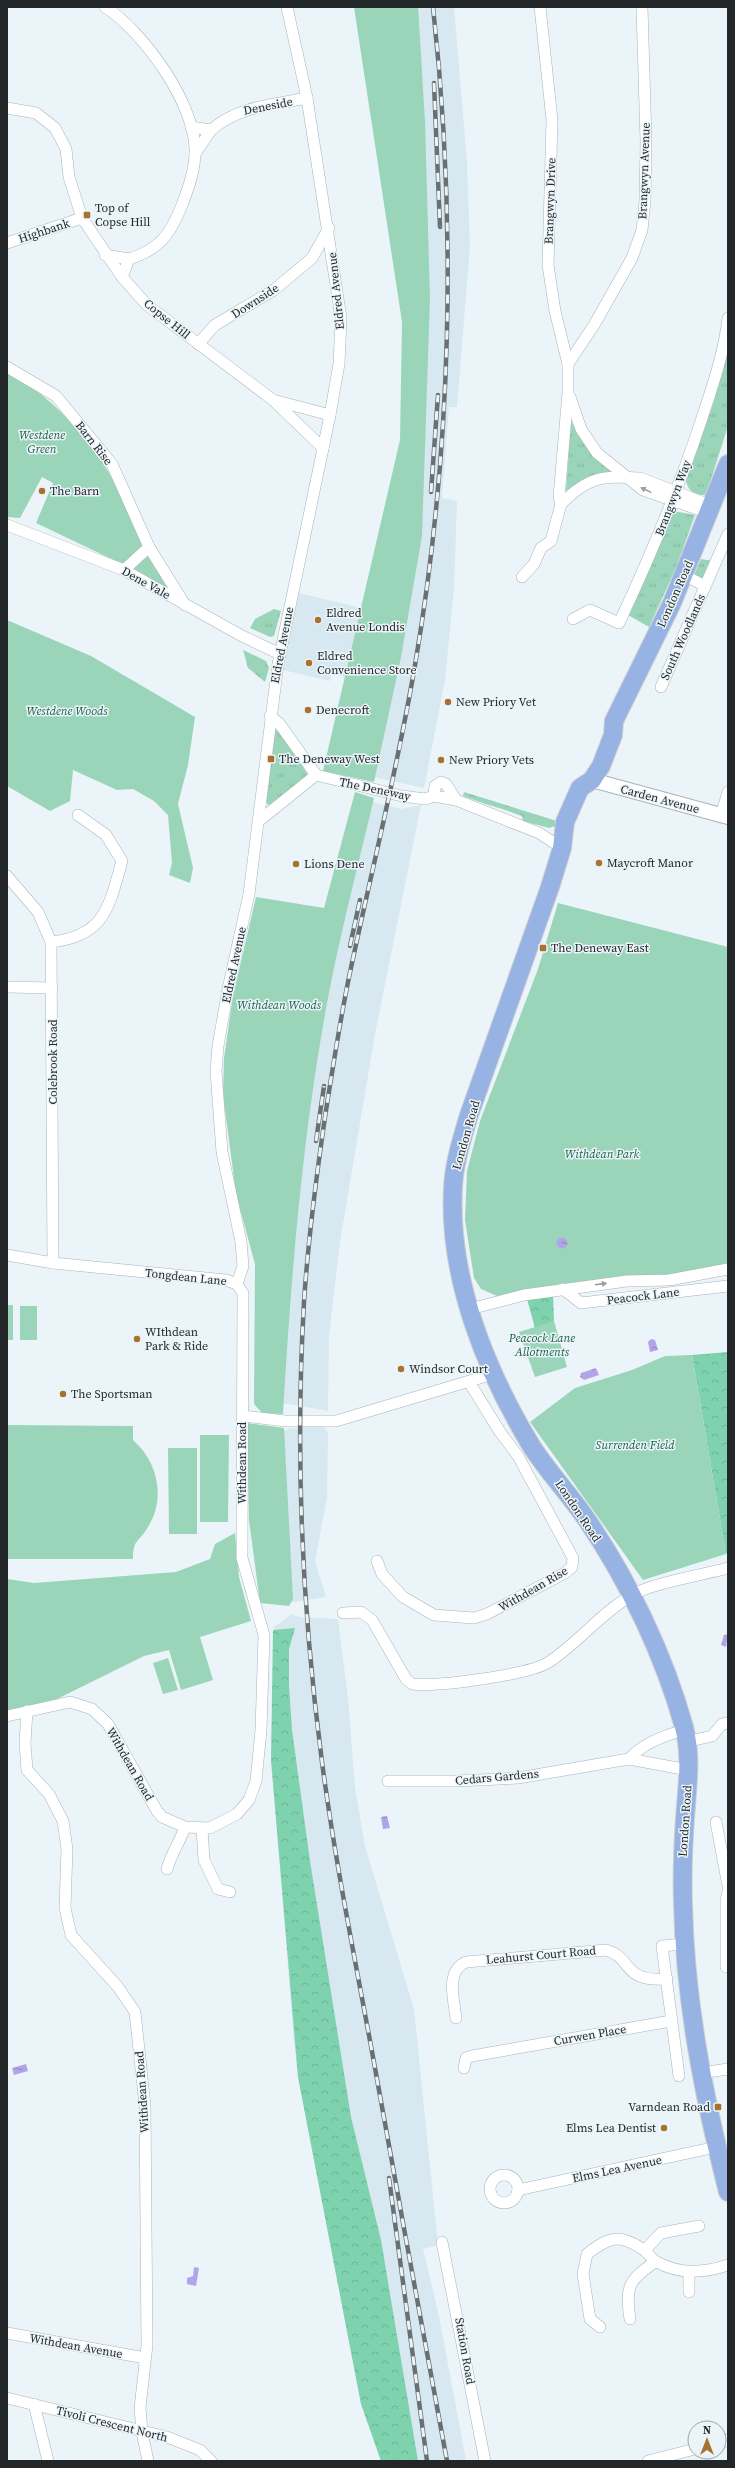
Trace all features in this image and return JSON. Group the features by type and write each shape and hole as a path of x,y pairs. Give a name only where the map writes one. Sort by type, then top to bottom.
{"highway":[{"name":"London Road","path":"562,848 572,840 589,793 592,780 601,766 613,735 614,721 684,575 728,464"},
{"name":"London Road","path":"592,780 580,788 564,829 562,848 458,1154 453,1185 453,1217 456,1251 470,1309 493,1374 533,1448 588,1521 630,1596 670,1681 686,1736 688,1770 682,1861 684,1944 700,2073 716,2147 728,2192"}],"street":[{"path":"105,7 143,39 155,56 179,96 191,127 195,154 190,183 179,212 157,247 129,259 106,255"},
{"name":"Eldred Avenue","path":"237,1284 243,1266 241,1242 222,1152 216,1071 228,989 249,894 260,820 270,716 280,654 330,415 339,364 341,318 329,228 307,98 287,7"},
{"name":"Brangwyn Drive","path":"540,7 552,120 548,264 554,311 568,364 568,393 559,497 561,504"},
{"name":"Brangwyn Avenue","path":"568,364 594,325 632,258 642,230 645,201 646,142 642,7"},
{"name":"Deneside","path":"195,154 211,130 223,120 240,111 307,98"},
{"name":"Copse Hill","path":"7,108 36,113 55,128 66,149 69,177 82,218 122,277 147,305 273,400 323,448"},
{"path":"191,127 211,130"},
{"name":"Highbank","path":"7,243 82,218"},
{"name":"Downside","path":"198,344 215,325 274,290 312,258 329,228"},
{"path":"312,258 332,256"},
{"path":"122,277 129,259"},
{"name":"Brangwyn Way","path":"573,619 590,610 619,623 644,572 675,496 711,390 728,318"},
{"name":"Barn Rise","path":"7,367 56,396 112,464 149,547 185,605"},
{"name":"Brangwyn Drive","path":"568,393 581,429 597,453 643,490 675,496 710,509"},
{"name":"Copse Hill","path":"273,400 330,415"},
{"path":"522,577 534,564 541,548 551,541 561,504 575,490 592,480 628,477"},
{"name":"Dene Vale","path":"7,525 124,570 185,605 280,654"},
{"name":"South Woodlands","path":"661,687 728,534"},
{"path":"124,570 149,547"},
{"path":"684,575 705,586"},
{"path":"260,820 316,775 279,723 270,716"},
{"name":"The Deneway","path":"316,775 402,796 425,799 434,796 456,800 540,833 562,848"},
{"name":"Carden Avenue","path":"592,780 725,816"},
{"path":"725,816 728,792"},
{"path":"51,942 71,940 81,936 97,923 107,906 122,861 106,834 78,815"},
{"name":"The Deneway","path":"540,833 555,833 564,829"},
{"name":"Colebrook Road","path":"7,876 38,912 51,942 53,1264"},
{"path":"7,987 52,988"},
{"name":"Tongdean Lane","path":"7,1255 53,1264 226,1280 237,1284 243,1293 244,1305 243,1413"},
{"name":"Peacock Lane","path":"470,1309 524,1295 627,1281 669,1280 728,1269"},
{"name":"Peacock Lane","path":"563,1289 581,1303 728,1286"},
{"path":"243,1413 285,1420 336,1421 493,1374"},
{"name":"Withdean Rise","path":"377,1561 382,1574 403,1597 434,1615 474,1618 487,1614 538,1588 565,1573 572,1567 573,1558 540,1495 518,1456 500,1432 469,1382"},
{"name":"Withdean Road","path":"148,2461 142,2432 140,2408 147,2345 145,2106 135,2012 118,1986 71,1935 64,1908 67,1849 63,1821 48,1794 27,1770 25,1743 27,1711 70,1702 92,1710 108,1724 157,1811 162,1817 185,1827 202,1829 219,1825 237,1814 249,1800 256,1781 261,1724 264,1635 242,1558 243,1413"},
{"path":"343,1613 361,1612 372,1620 406,1679 416,1684 492,1677 541,1667 630,1596 641,1591 728,1568"},
{"path":"7,1716 27,1711"},
{"path":"629,1759 638,1749 669,1734 686,1736 712,1736 722,1724 728,1723"},
{"name":"Cedars Gardens","path":"388,1781 456,1781 518,1778 629,1759 688,1770"},
{"path":"716,1822 728,1886"},
{"path":"166,1869 171,1855 180,1842 185,1827"},
{"path":"202,1829 204,1860 218,1889 230,1892"},
{"path":"727,1967 726,1902 728,1892"},
{"path":"679,2076 662,1946 684,1944"},
{"name":"Leahurst Court Road","path":"456,2018 452,1977 456,1969 466,1962 590,1949 606,1950 617,1955 636,1976 648,1980 667,1979"},
{"name":"Curwen Place","path":"464,2068 466,2058 472,2056 671,2021"},
{"path":"700,2073 728,2069"},
{"name":"Elms Lea Avenue","path":"518,2190 716,2147"},
{"path":"645,2250 661,2233 699,2226"},
{"path":"600,2327 590,2319 583,2274 587,2254 605,2240 623,2238 645,2250 655,2262 689,2272 713,2270 728,2265"},
{"name":"Station Road","path":"442,2242 459,2319 485,2461"},
{"path":"630,2319 628,2304 630,2285 636,2275 655,2262"},
{"path":"689,2272 689,2292"},
{"name":"Withdean Avenue","path":"7,2333 145,2358"},
{"name":"Tivoli Crescent North","path":"7,2398 167,2437 200,2450 211,2461"},
{"path":"34,2404 48,2461"},
{"path":"648,2461 687,2451"}],"shaded area":[{"path":"388,7 454,7 467,162 470,246 457,407 449,407 442,498 457,501 454,589 445,680 424,788 373,777 417,494"},
{"path":"299,593 362,608 346,677 331,674 330,681 283,670"},
{"path":"372,802 401,809 421,805 375,1034 340,1242 329,1336 328,1411 277,1402 288,1110"},
{"path":"303,1426 324,1427 328,1433 327,1498 315,1561 326,1597 287,1603 280,1432 292,1428 302,1429"},
{"path":"292,1614 299,1617 338,1619 348,1698 355,1787 365,1846 414,2009 438,2245 423,2249 439,2316 466,2461 381,2461 361,2404 298,2077 294,2041 271,1760 274,1627"}],"green space":[{"path":"354,7 418,7 425,121 430,299 422,536 401,657 374,782 323,771 400,440 402,322"},
{"path":"728,339 728,426 706,495 699,494 691,491 686,481 715,398"},
{"name":"Westdene Green","path":"7,371 37,391 51,403 89,443 109,473 155,562 172,591 120,563 36,523 53,483 42,477 20,518 7,517"},
{"path":"571,421 590,449 614,472 586,478 566,491"},
{"path":"674,511 695,515 676,568 649,627 628,615"},
{"path":"701,559 714,561 702,580 694,575"},
{"path":"274,609 281,611 274,636 270,637 250,628 255,619"},
{"name":"Westdene Woods","path":"7,620 91,656 195,717 188,765 178,804 193,868 190,883 169,875 172,863 168,815 154,801 133,789 117,790 73,770 70,801 50,811 7,786"},
{"path":"243,650 266,661 269,668 265,682 248,668"},
{"path":"275,730 280,732 308,775 269,805 266,802"},
{"name":"Withdean Woods","path":"355,792 374,798 343,926 318,1054 304,1156 294,1259 283,1414 262,1413 254,1404 255,1264 236,1194 223,1094 224,1058 233,996 256,897 324,908"},
{"path":"464,792 557,821 555,826 549,828 523,821 522,816 463,796"},
{"name":"Withdean Park","path":"558,903 728,947 728,1265 666,1276 497,1296 481,1289 474,1278 465,1220 467,1171 480,1121 538,969"},
{"path":"553,1294 554,1321 535,1328 527,1299"},
{"path":"7,1305 13,1305 13,1340 7,1340"},
{"path":"20,1306 37,1306 37,1340 20,1340"},
{"name":"Peacock Lane Allotments","path":"554,1321 567,1367 535,1377 519,1332"},
{"path":"728,1352 728,1553 726,1554 692,1355"},
{"name":"Surrenden Field","path":"692,1355 726,1554 643,1580 530,1422 575,1388 632,1370 665,1356"},
{"path":"247,1423 284,1428 293,1599 289,1606 260,1603 249,1520"},
{"path":"7,1425 133,1426 133,1440 142,1449 148,1459 157,1481 158,1493 154,1516 145,1532 135,1544 133,1559 7,1559"},
{"path":"200,1435 229,1435 228,1522 200,1522"},
{"path":"168,1448 197,1448 197,1534 169,1534"},
{"path":"235,1533 239,1577 251,1621 200,1637 213,1680 181,1690 169,1650 144,1656 51,1702 7,1712 7,1579 34,1583 176,1572 210,1559 215,1544"},
{"path":"295,1628 289,1649 289,1686 292,1730 310,1861 351,2117 381,2240 418,2461 381,2461 361,2404 298,2077 271,1760 273,1630"},
{"path":"168,1658 178,1690 163,1694 153,1663"}],"water":[{"path":"560,1238 564,1238 566,1239 566,1247 560,1248 557,1245 557,1241"},
{"path":"651,1339 655,1340 658,1350 650,1352 648,1342"},
{"path":"596,1368 599,1375 584,1380 580,1377 581,1373"},
{"path":"728,1634 726,1647 721,1645 724,1635"},
{"path":"387,1816 390,1828 383,1829 381,1817"},
{"path":"26,2064 28,2071 14,2075 12,2068"},
{"path":"194,2267 199,2268 196,2286 187,2284 187,2278 193,2276"}],"railway":[{"path":"433,7 441,89 446,171 448,254 447,336 437,502 427,584 408,705 348,982 315,1186 304,1302 301,1360 300,1475 309,1648 327,1799 400,2209 447,2461"},
{"path":"434,83 440,227"},
{"path":"431,492 438,395"},
{"path":"350,946 360,900"},
{"path":"316,1141 324,1086"},
{"path":"389,2178 427,2461"}],"place":[{"name":"Top of Copse Hill","path":"87,215"},
{"name":"The Barn","path":"42,491"},
{"name":"Eldred Avenue Londis","path":"318,620"},
{"name":"Eldred Convenience Store","path":"309,663"},
{"name":"New Priory Vet","path":"448,702"},
{"name":"Denecroft","path":"308,710"},
{"name":"The Deneway West","path":"271,759"},
{"name":"New Priory Vets","path":"441,760"},
{"name":"Maycroft Manor","path":"599,863"},
{"name":"Lions Dene","path":"296,864"},
{"name":"The Deneway East","path":"543,948"},
{"name":"WIthdean Park & Ride","path":"137,1339"},
{"name":"Windsor Court","path":"401,1369"},
{"name":"The Sportsman","path":"63,1394"},
{"name":"Varndean Road","path":"718,2107"},
{"name":"Elms Lea Dentist","path":"664,2128"}]}
